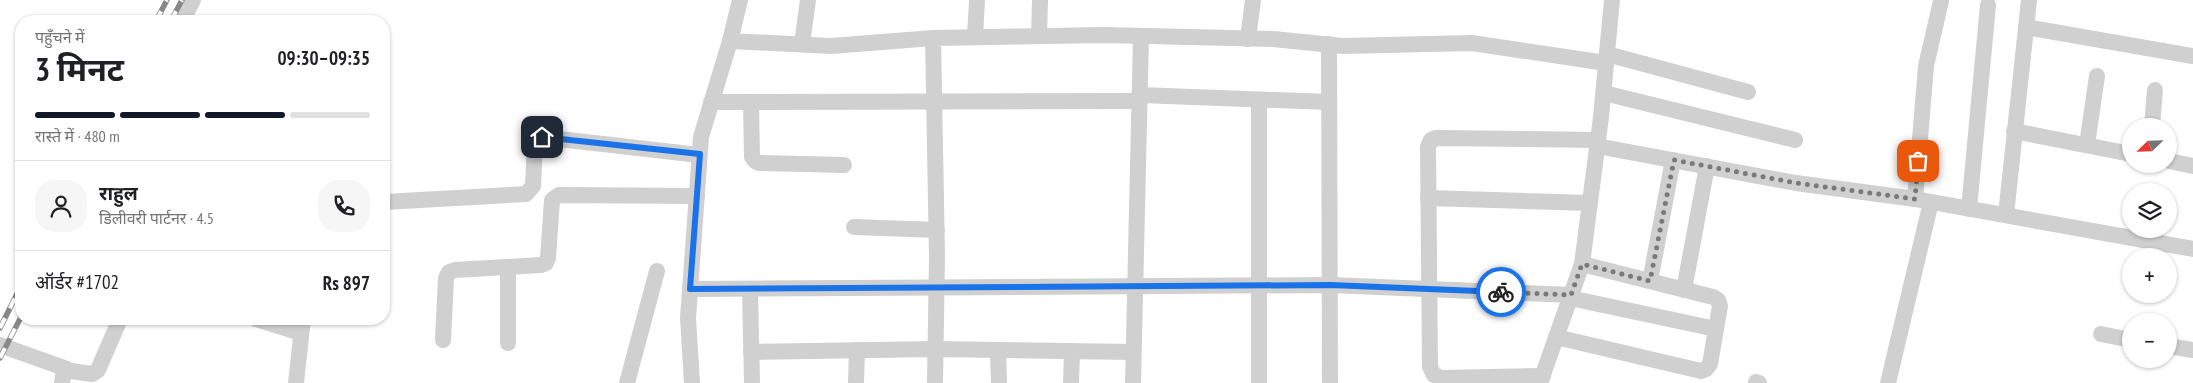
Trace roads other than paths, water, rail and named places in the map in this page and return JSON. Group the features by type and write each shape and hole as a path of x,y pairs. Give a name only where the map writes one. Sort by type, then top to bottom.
{"street":[{"path":"185,15 194,0"},
{"path":"692,383 688,318 700,138 730,41 740,0"},
{"path":"802,44 808,0"},
{"path":"975,37 977,0"},
{"path":"1039,36 1040,0"},
{"path":"1248,39 1253,0"},
{"path":"1612,0 1604,93 1597,143 1582,264 1542,380 1441,378 1434,375 1430,367 1428,146 1431,140 1436,138 1597,143 1796,183 1914,199 2193,249"},
{"path":"2006,215 2029,0"},
{"path":"1888,383 1914,199 1926,66 1940,1"},
{"path":"1969,209 1988,5"},
{"path":"2026,27 2193,56"},
{"path":"730,41 831,46 933,38 1141,36 1248,39 1329,44 1472,43 1607,58 1748,92"},
{"path":"1133,383 1141,36"},
{"path":"933,38 937,230 935,383"},
{"path":"1329,44 1330,383"},
{"path":"2087,145 2097,76"},
{"path":"2153,118 2155,90"},
{"path":"1604,93 1795,140"},
{"path":"711,102 934,103 1139,98 1329,102"},
{"path":"1259,383 1260,100"},
{"path":"751,103 752,157 754,162 844,165"},
{"path":"2014,131 2122,152"},
{"path":"390,202 526,194 533,186 535,144 542,137 700,154"},
{"path":"1650,281 1674,160"},
{"path":"2178,163 2193,166"},
{"path":"1684,290 1707,166"},
{"path":"443,340 446,278 449,272 455,270 541,265 546,263 548,258 552,200 559,195 697,196"},
{"path":"1428,198 1590,203"},
{"path":"854,227 937,230"},
{"path":"1556,337 1701,371 1710,364 1720,306 1718,300 1582,264"},
{"path":"508,267 508,343"},
{"path":"627,383 657,271"},
{"path":"690,289 1259,287 1331,285 1570,297 1716,329"},
{"path":"750,289 752,383"},
{"path":"0,345 64,376 92,374 98,370 117,325"},
{"path":"296,383 302,326"},
{"path":"2100,334 2122,338"},
{"path":"2177,347 2193,350"},
{"path":"751,352 935,349 1134,352"},
{"path":"856,383 858,350"},
{"path":"998,350 999,383"},
{"path":"1071,383 1072,351"}],"railway":[{"path":"159,15 167,0"},
{"path":"174,15 182,0"},
{"path":"0,328 15,298"},
{"path":"0,358 17,325"}]}
